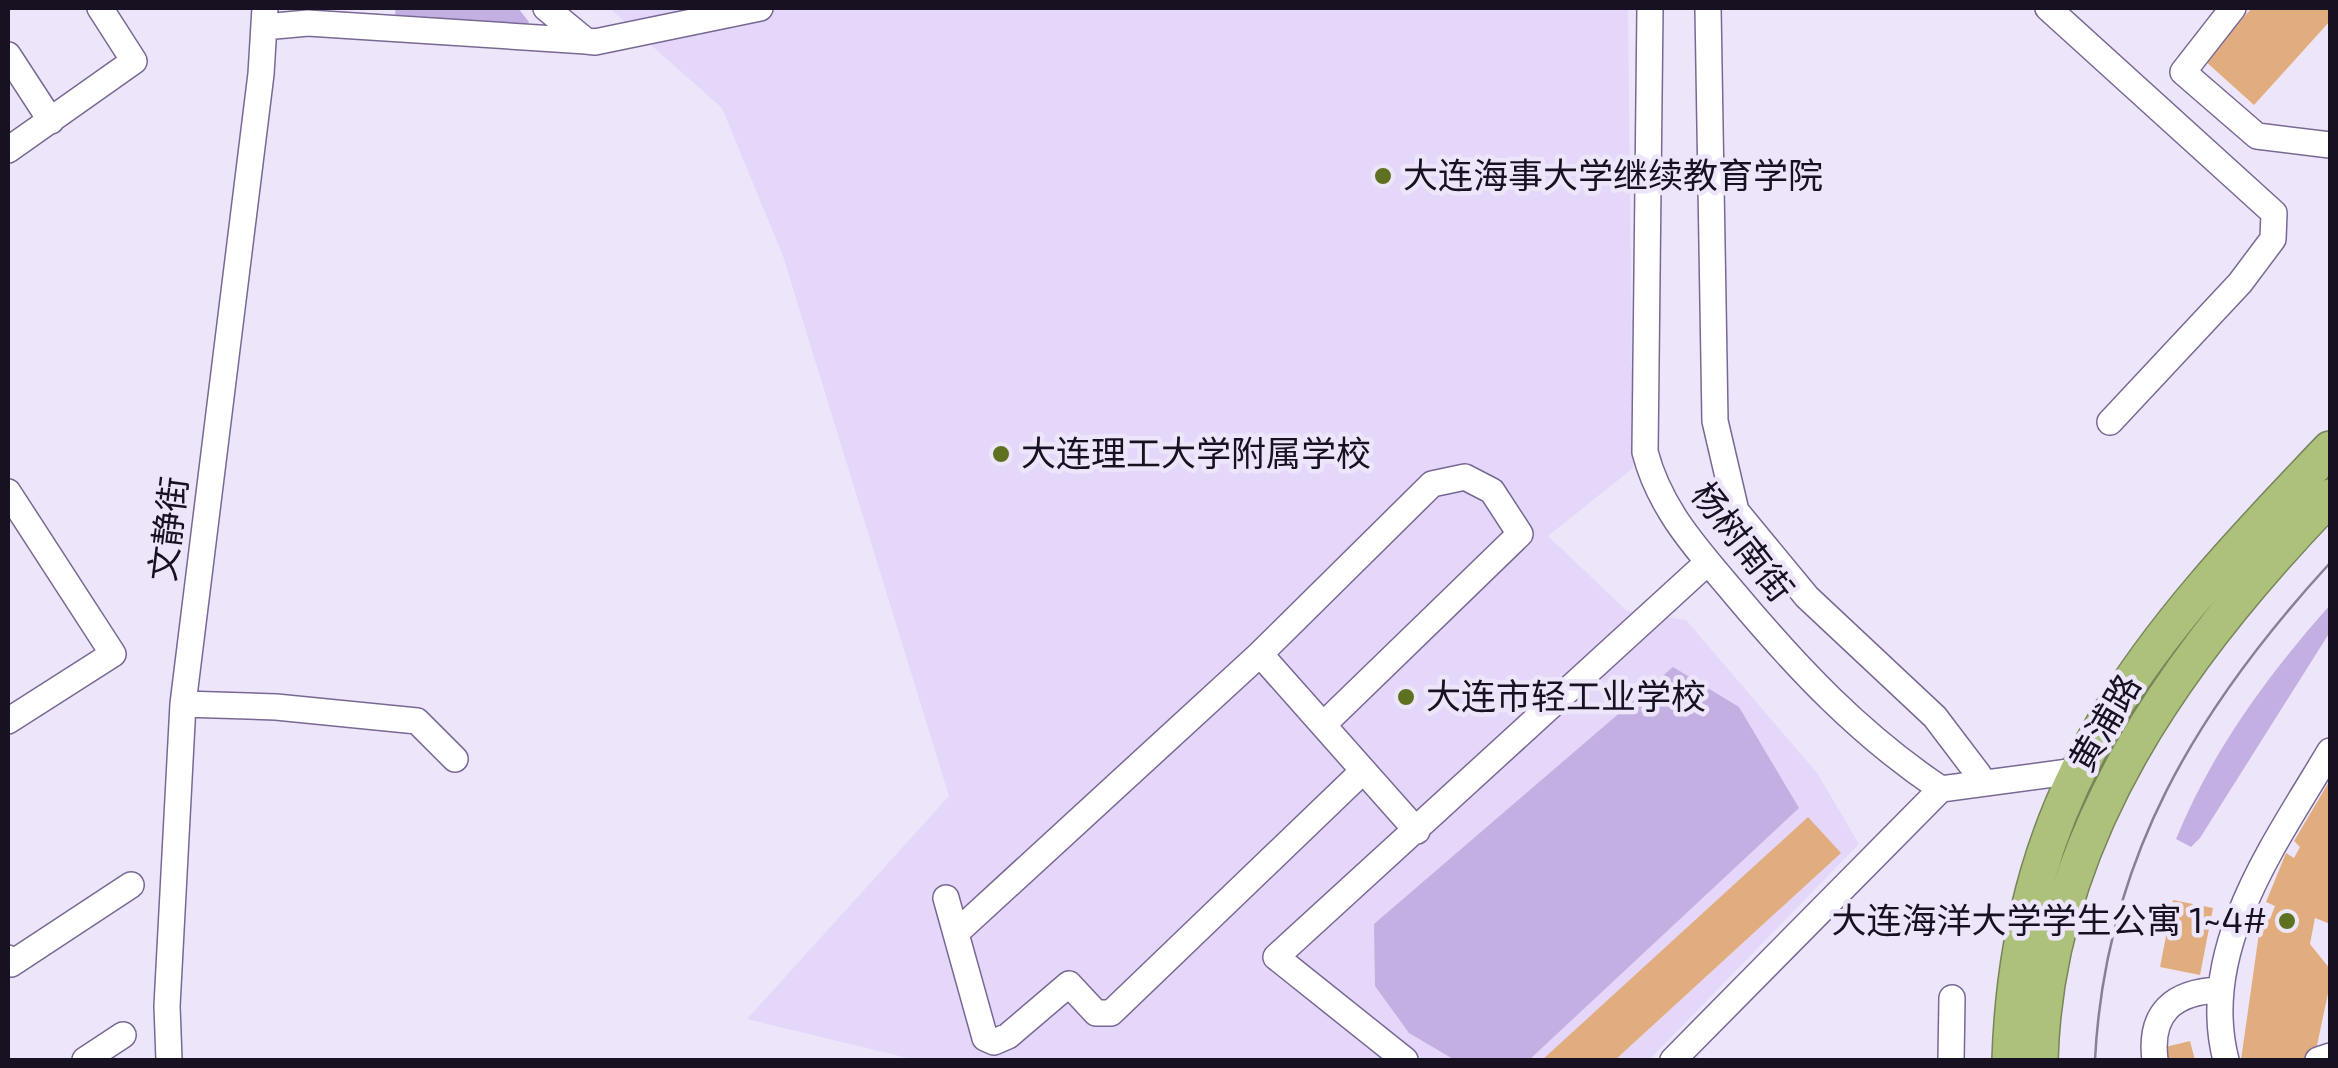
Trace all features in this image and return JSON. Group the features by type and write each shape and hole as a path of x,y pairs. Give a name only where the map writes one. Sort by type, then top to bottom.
{"highway":[{"name":"黄浦路","path":"2010,1060 2023,923 2047,838 2076,771 2119,695 2162,635 2330,450"},
{"name":"黄浦路","path":"2040,1060 2046,996 2067,898 2122,768 2168,687 2217,621 2330,496"}],"street":[{"path":"8,150 134,61 100,8"},
{"path":"546,8 586,41"},
{"path":"264,17 586,41 760,8"},
{"path":"1650,15 1674,8"},
{"path":"1708,8 1715,421 1736,511 1807,598 1935,717 1979,775"},
{"path":"2048,8 2274,213 2274,240 2240,283 2110,422"},
{"path":"2234,8 2184,72 2257,136 2330,146"},
{"name":"杨树南街","path":"1650,15 1646,452 1662,499 1708,562 1816,687 1862,730 1941,790"},
{"name":"文静街","path":"168,1060 167,1006 183,704 264,17"},
{"path":"8,55 51,121"},
{"path":"956,933 1260,654 1432,484 1465,477 1492,491 1520,534 1323,725"},
{"path":"8,492 114,654 8,721"},
{"path":"1405,1060 1276,957 1708,562"},
{"path":"1260,654 1417,831"},
{"path":"183,704 276,707 417,720 456,759"},
{"path":"2226,1060 2219,990 2244,902 2330,751"},
{"path":"946,898 986,1038 994,1042 1008,1036 1070,984 1096,1013 1110,1013 1363,770"},
{"path":"1672,1060 1941,790 2076,771"},
{"path":"8,958 12,964 132,885"},
{"path":"2155,1060 2153,1044 2171,1002 2188,991 2219,990"},
{"path":"1951,1060 1952,998"},
{"path":"84,1060 124,1035"},
{"path":"2318,1060 2330,1056"}],"shaded area":[{"path":"395,8 518,8 529,22 525,27 396,23"},
{"path":"609,8 1628,8 1633,468 1548,536 1627,611 1686,620 1817,773 1859,844 1649,1060 916,1060 747,1019 949,796 783,256 722,108"},
{"path":"2330,605 2330,632 2200,838 2191,847 2176,839 2206,775 2243,716"},
{"path":"1673,667 1739,707 1799,808 1529,1060 1453,1059 1409,1033 1375,986 1374,924"}],"building":[{"path":"2252,8 2330,8 2330,21 2254,105 2204,60"},
{"name":"大连海洋大学学生公寓 1~4#","path":"2330,780 2330,924 2315,918 2310,944 2330,969 2330,984 2315,1055 2306,1060 2241,1060 2261,919 2270,919 2275,906 2266,902 2286,853 2294,858 2300,847 2294,841"},
{"path":"1808,817 1841,853 1615,1060 1542,1060"},
{"path":"2173,900 2213,908 2200,975 2160,967"},
{"path":"2190,1041 2195,1060 2160,1060 2157,1049"}],"tram line":[{"path":"2095,1060 2103,987 2117,918 2166,791 2239,674 2330,563"}],"place":[{"name":"大连海事大学继续教育学院","path":"1383,176"},
{"name":"大连理工大学附属学校","path":"1001,454"},
{"name":"大连市轻工业学校","path":"1406,697"},
{"name":"大连海洋大学学生公寓 1~4#","path":"2287,921"}]}
